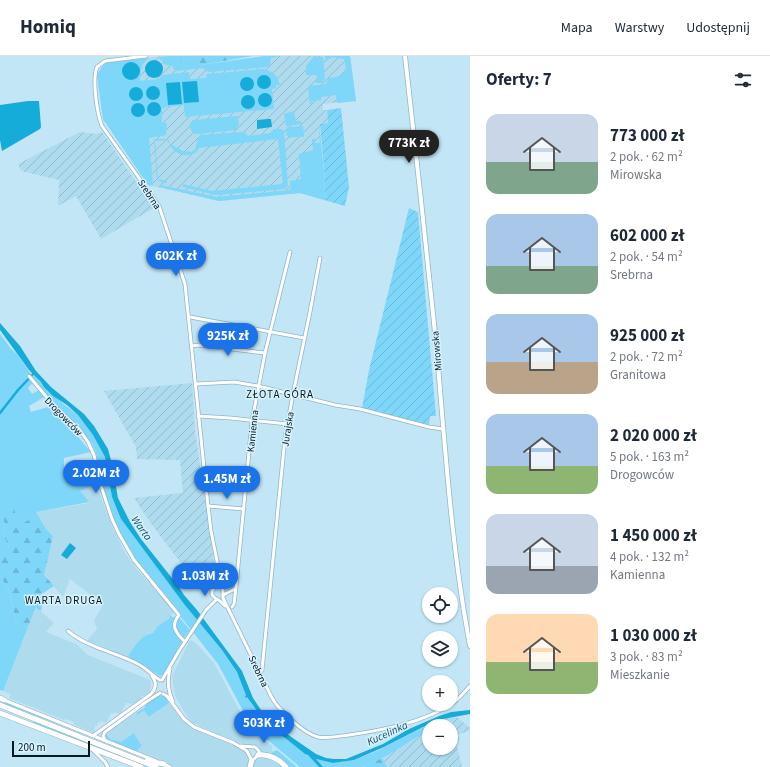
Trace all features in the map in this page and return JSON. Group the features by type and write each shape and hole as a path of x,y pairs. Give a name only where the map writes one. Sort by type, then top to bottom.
{"main road":[{"path":"0,705 156,767"},
{"path":"0,712 140,767"},
{"path":"257,756 263,754 276,759 286,767"},
{"path":"135,758 164,764"}],"street":[{"name":"Srebrna","path":"146,56 105,61 97,67 94,79 99,120 160,206 185,284 190,317 198,416 208,506 221,589"},
{"name":"Mirowska","path":"405,56 436,342 443,430 458,574 469,630 470,646"},
{"name":"Kamienna","path":"232,607 234,604 252,421 265,353 290,252"},
{"name":"Jurajska","path":"260,673 262,670 285,438 320,258"},
{"path":"190,317 304,338"},
{"path":"192,346 199,345 265,353"},
{"name":"Drogowców","path":"30,377 54,406 79,429 88,442 94,455 101,486 115,526 134,560 179,615 175,620 174,626 185,642"},
{"path":"196,384 234,382 258,386 335,405 360,409 443,430"},
{"path":"198,416 288,424"},
{"path":"208,506 244,509"},
{"name":"Srebrna","path":"214,588 218,571"},
{"path":"94,735 151,694 155,686 171,666 206,610 212,599 212,591 214,588 232,591"},
{"path":"221,589 222,595"},
{"path":"206,610 222,595 235,589"},
{"path":"212,595 217,599"},
{"name":"Srebrna","path":"222,595 273,700 278,707 305,731 315,736 332,737 360,733 413,721 438,711 452,703 470,686"},
{"name":"Srebrna","path":"217,599 231,614"},
{"path":"68,631 83,642 128,660 149,671 168,684"},
{"path":"171,666 168,689 176,709"},
{"path":"149,671 155,679 155,686 161,693 167,696 184,719 194,727 241,746 252,748 255,747 258,749 259,752 250,767"},
{"path":"105,740 103,736 105,732 146,702 167,691 168,689"},
{"path":"2,699 170,767"},
{"path":"241,746 250,754 257,756"},
{"path":"91,748 108,767"},
{"path":"250,767 249,750 252,748"}],"shaded area":[{"path":"174,56 201,65 265,56 350,56 356,101 323,104 323,110 327,110 328,123 320,124 324,200 300,193 219,201 148,185 103,119 97,75 104,63"},
{"path":"150,60 158,60 163,65 161,76 158,78 150,78 145,73 145,65"},
{"path":"127,62 135,62 140,67 138,78 135,80 127,80 122,75 122,67"},
{"path":"264,75 269,77 271,82 269,87 264,89 259,87 257,82 259,77"},
{"path":"247,77 252,79 254,84 252,89 247,91 242,89 240,84 242,79"},
{"path":"197,81 199,102 184,103 182,82"},
{"path":"180,82 182,104 168,105 166,83"},
{"path":"153,86 158,88 160,93 158,98 153,100 148,98 146,93 148,88"},
{"path":"136,87 141,89 143,94 141,99 136,101 131,99 129,94 131,89"},
{"path":"265,93 270,95 272,100 270,105 265,107 260,105 258,100 260,95"},
{"path":"248,95 253,97 255,102 253,107 248,109 243,107 241,102 243,97"},
{"path":"39,101 40,129 2,151 0,140 0,105"},
{"path":"154,102 159,104 161,109 159,114 154,116 149,114 147,109 149,104"},
{"path":"138,103 143,105 145,110 143,115 138,117 133,115 131,110 133,105"},
{"path":"271,119 272,127 257,129 257,120"},
{"path":"80,132 97,134 102,132 154,208 101,239 76,196 58,206 59,180 21,171 18,164"},
{"path":"0,323 20,346 36,371 51,387 84,414 94,426 108,449 118,498 130,522 141,539 197,610 242,671 253,698 263,713 287,734 316,754 334,759 346,759 383,744 422,723 422,728 354,760 333,763 316,759 323,767 319,767 308,755 263,720 259,728 257,727 262,718 247,697 245,698 246,695 237,672 222,650 184,604 121,519 112,497 105,457 93,435 78,415 67,405 53,396 44,387 29,370 0,330"},
{"path":"192,383 195,430 214,562 203,592 152,525 134,498 183,493 180,460 137,459 136,447 104,391"},
{"path":"96,484 112,526 125,553 139,572 175,612 169,616 170,618 158,626 153,633 149,633 141,640 128,657 87,641 97,629 94,620 102,607 100,602 70,579 63,597 44,575 53,536 46,529 36,512 89,503 80,491"},
{"path":"70,543 76,548 67,559 61,555"},
{"path":"36,607 54,623 46,632 76,644 88,655 150,680 150,691 144,696 141,696 142,698 134,704 126,703 121,713 111,713 106,723 102,721 101,723 98,722 97,726 95,725 94,733 73,724 74,722 66,719 64,720 9,698 11,694 3,691"},
{"path":"190,640 196,643 214,663 245,721 272,746 272,754 262,751 256,746 251,747 191,722 175,695 172,676"},
{"path":"169,703 180,717 195,729 246,750 250,758 248,767 174,767 137,752 142,746 133,732 121,742 110,739 105,733 135,713 137,715 144,710 150,717"},
{"path":"470,710 470,714 443,719 432,719 451,712"},
{"path":"457,717 470,728 470,730 458,735 458,719 443,719"},
{"path":"422,734 422,755 458,755 458,750 462,767 387,767 382,758"},
{"path":"260,756 271,758 284,767 252,767 254,761"}],"green space":[{"path":"174,56 201,65 265,56 280,56 271,58 269,67 208,72 203,68 175,71 172,65 166,65 158,57"},
{"path":"174,56 253,56 201,65"},
{"path":"314,56 323,57 325,79 322,83 315,82 318,79 316,75 306,75 306,66"},
{"path":"325,56 350,56 356,101 337,103 336,95 321,97 321,100 311,101 312,105 310,105 308,87 326,84 328,78 340,76 345,71 344,59 332,57 326,61"},
{"path":"150,58 143,64 140,81 159,79 162,75 189,72 190,79 206,78 207,74 263,69 269,71 276,76 280,85 276,85 276,88 272,89 274,109 185,117 184,105 166,107 162,109 162,123 167,123 166,135 149,138 153,186 148,185 103,119 97,75 104,63"},
{"path":"341,108 349,187 345,206 324,200 325,181 320,124 328,123 327,110"},
{"path":"294,111 296,121 301,121 302,124 286,126 284,114"},
{"path":"237,116 239,124 236,130 197,134 193,133 190,128 190,124 193,120"},
{"path":"319,124 325,181 324,200 300,193 219,201 160,187 160,185 217,197 289,190 291,188 290,181 301,179 299,154 313,150 312,139 315,139 315,143 320,143"},
{"path":"303,126 304,137 290,138 286,135 287,127"},
{"path":"274,129 281,129 284,131 288,186 285,189 216,195 183,187 183,184 211,191 283,184 278,139 199,148 195,153 188,155 175,151 167,140 155,141 158,179 167,181 166,183 159,181 157,178 154,141 155,139 168,139 170,144 186,153 186,151 191,152 195,150 200,135 244,132 248,136 270,133"},
{"path":"409,208 418,212 436,416 430,416 429,425 362,408 369,370"},
{"path":"0,334 31,374 28,378 33,382 28,388 32,394 39,390 44,397 29,406 31,412 51,406 91,452 64,458 64,473 95,472 96,484 80,491 89,502 36,512 38,515 18,527 0,503"},
{"path":"34,375 61,402 78,415 93,435 105,457 112,497 121,519 184,604 222,650 237,672 251,703 262,718 256,728 258,729 263,719 278,733 308,755 319,767 300,767 257,731 247,718 218,664 178,613 178,610 135,558 116,525 100,477 96,453 92,444 80,427 50,399 32,377"},
{"path":"0,503 1,505 14,507 18,526 38,515 46,529 53,536 44,575 54,586 37,597 43,603 41,611 36,607 28,627 16,622 9,591 0,575 0,557 9,546 3,535 5,526 3,517 0,518"},
{"path":"3,517 5,526 3,535 9,546 0,557 0,518"},
{"path":"0,575 9,591 16,622 28,627 3,691 0,690"},
{"path":"171,615 172,617 175,617 173,627 182,641 165,674 160,676 145,665 144,666 128,657 132,649 142,638 153,633 158,626 170,618 169,616"},
{"path":"180,618 190,630 184,638 179,633 175,624 175,622"},
{"path":"158,695 165,696 169,703 149,717 144,710 137,715 136,713"},
{"path":"0,700 104,740 107,743 0,702"},
{"path":"33,721 150,767 146,767 33,723"},
{"path":"422,728 422,734 386,756 363,767 323,767 315,759 333,763 354,760 377,751"},
{"path":"133,732 142,746 137,752 107,739 104,735 105,733 110,739 121,742"},
{"path":"261,749 262,751 272,754 272,752 277,750 297,767 288,767 262,753"},
{"path":"382,758 387,767 363,767"}],"waterway":[{"path":"0,413 18,390 35,372"}],"district":[{"name":"ZŁOTA GÓRA","path":"280,394"},
{"name":"WARTA DRUGA","path":"64,600"}],"water label":[{"name":"Warta","path":"142,528"},
{"name":"Kucelinka","path":"387,733"}]}
